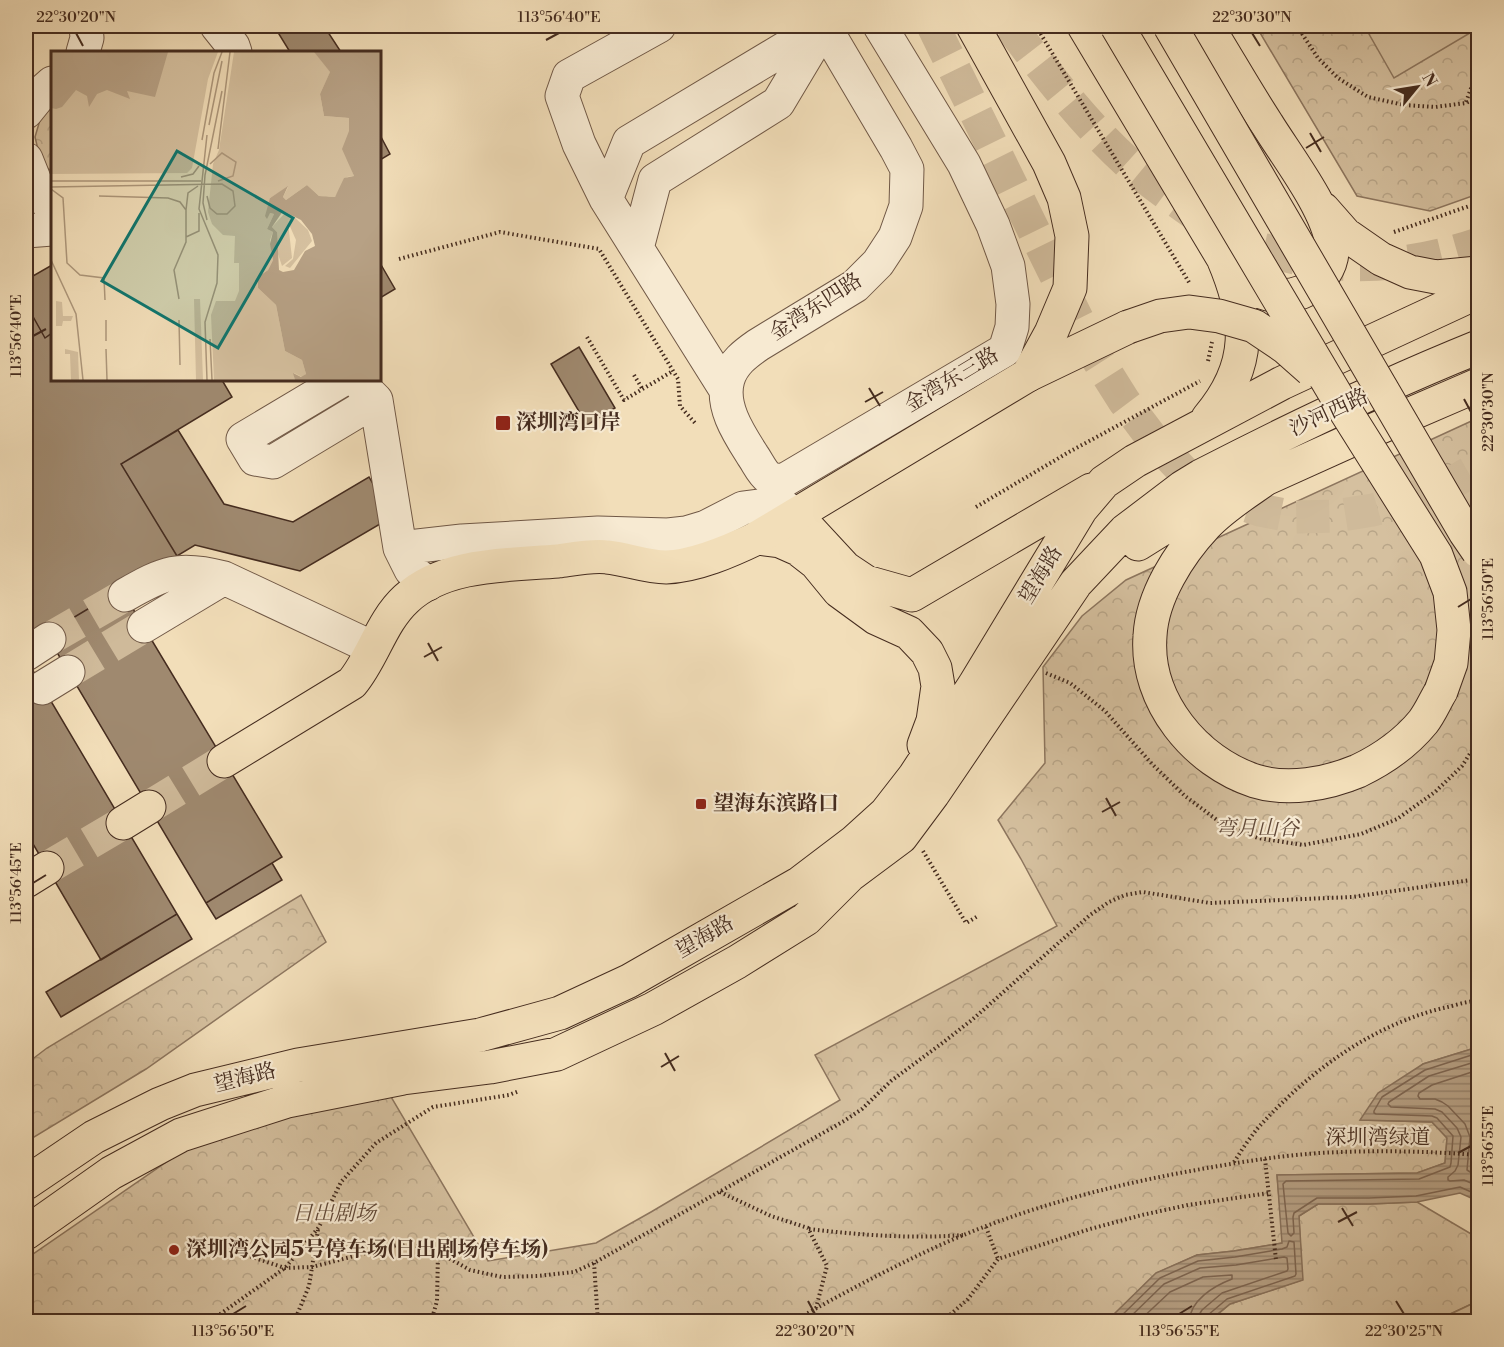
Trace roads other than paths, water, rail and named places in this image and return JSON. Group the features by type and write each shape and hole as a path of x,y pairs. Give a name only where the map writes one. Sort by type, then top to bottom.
{"main road":[{"path":"973,26 1049,163 1064,198 1072,236 1070,288 1051,333 1028,375"},
{"path":"1084,26 1223,258 1232,278 1242,318 1243,342 1232,383 1221,403 1203,424"},
{"path":"1117,26 1343,407 1436,555 1450,592 1454,630 1451,663 1441,691 1424,721 1404,742 1377,762 1347,775 1315,784 1287,786 1256,781 1227,769 1200,749 1175,722 1160,695 1152,667 1149,637 1153,613 1172,571 1206,525 1224,508 1264,480"},
{"path":"1170,26 1465,532 1479,551"},
{"path":"1207,26 1316,201 1345,234 1381,259 1410,272 1436,277 1479,273"},
{"path":"1223,258 1246,284 1261,293 1275,296 1286,295 1311,288 1323,276 1330,260 1332,245 1316,201"},
{"path":"1203,424 1282,383 1479,292"},
{"path":"224,761 352,683 389,619 406,599 428,584 474,568 606,556 666,567 700,561 732,550 796,515 1028,375 1128,327 1160,316 1189,312 1219,316 1254,326 1285,347 1315,373 1343,407"},
{"name":"沙河西路","path":"1183,487 1317,418 1431,366 1479,347"},
{"path":"1076,583 1170,524 1203,507 1479,385"},
{"name":"望海路","path":"26,1183 94,1137 160,1104 195,1090 298,1065 480,1035 560,1013 629,981 800,883 854,842 886,813 914,777 975,684 1081,509 1104,482 1203,424"},
{"path":"796,515 845,568 866,582 912,595 1104,482"},
{"name":"望海路","path":"26,1233 111,1173 181,1135 287,1101 403,1078 490,1067 557,1054 653,1009 737,962 806,919 850,875 901,837 933,794 1076,583 1125,531 1183,487"},
{"path":"828,495 823,514 823,532 829,552"},
{"path":"757,538 780,541 798,549 816,563 839,591 876,618 909,633 927,652 935,668 938,686 933,721 914,777"}],"street":[{"path":"83,51 87,38 86,26"},
{"path":"217,26 235,51"},
{"path":"400,548 462,541 598,533 668,535 686,533 706,527 743,508 756,495 762,483 763,472 742,439 731,416 726,390 606,199 579,144 562,96 569,76 660,26"},
{"path":"606,199 629,142 824,26"},
{"path":"637,248 655,180 778,103 824,26"},
{"name":"金湾东四路","path":"726,390 728,377 744,354 855,286 878,263 895,237 906,206 907,169 824,26"},
{"name":"金湾东三路","path":"763,472 771,479 783,481 1005,350 1012,327 1013,304 1008,266 993,225 964,164 880,26"},
{"path":"26,112 51,84"},
{"path":"26,159 40,194 51,207"},
{"path":"26,231 51,229"},
{"path":"340,381 243,440 255,459 273,462 366,390 400,548 411,570 428,584"},
{"path":"743,508 783,506 796,515"},
{"path":"125,595 150,580 170,573 191,571 224,578 374,648"},
{"path":"144,626 224,578"}],"water":[{"path":"1478,1047 1478,1201 1460,1193 1417,1202 1318,1204 1299,1216 1303,1280 1230,1304 1209,1321 1107,1321 1156,1273 1197,1255 1282,1243 1277,1175 1417,1173 1445,1163 1447,1138 1432,1122 1360,1120 1378,1093 1423,1064"}],"tunnel":[{"path":"933,26 1095,355 1124,401 1152,438 1183,471 1221,497 1260,510 1295,517 1335,516 1373,510 1411,499 1455,481 1478,468"},
{"path":"1010,26 1081,114 1128,163 1195,214 1248,245 1295,258 1348,265 1427,258 1478,244"},
{"path":"49,639 125,595"},
{"path":"68,672 144,626"},
{"path":"149,807 224,761"},
{"path":"47,868 123,823"}],"place":[{"name":"深圳湾口岸","path":"503,423"},
{"name":"望海东滨路口","path":"701,804"},
{"name":"深圳湾公园5号停车场(日出剧场停车场)","path":"174,1250"}],"park label":[{"name":"弯月山谷","path":"1257,829"},
{"name":"日出剧场","path":"334,1214"}]}
